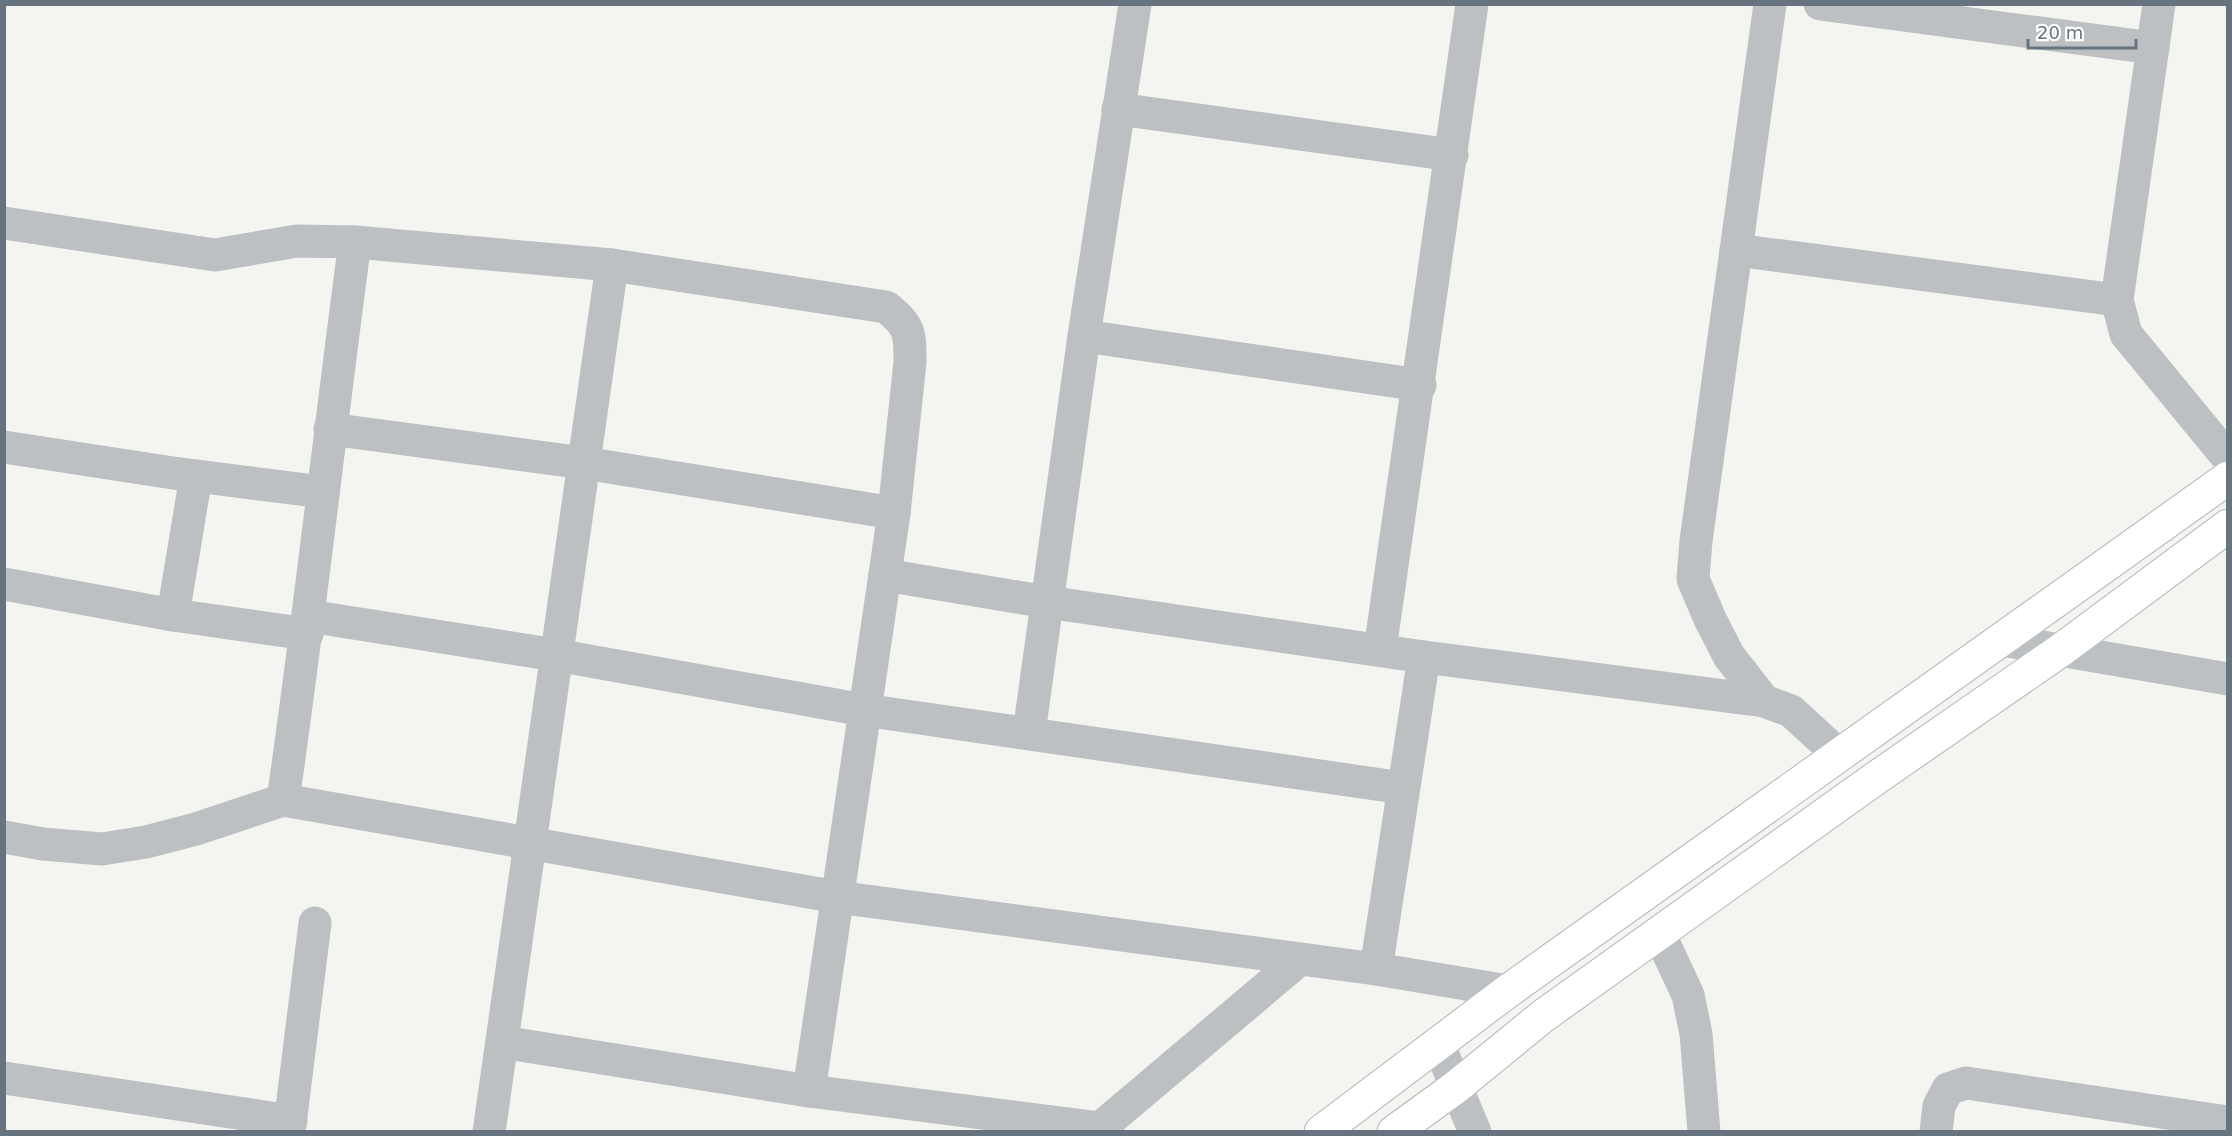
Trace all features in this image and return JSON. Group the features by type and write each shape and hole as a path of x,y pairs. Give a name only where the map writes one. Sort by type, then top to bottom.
{"main road":[{"path":"1321,1131 1508,991 2228,478"},
{"path":"1394,1131 1456,1087 1543,1016 1876,778 2061,650 2228,526"}],"street":[{"path":"1029,733 1083,336 1135,4"},
{"path":"1380,650 1420,385 1472,4"},
{"path":"1764,701 1729,656 1693,579 1697,529 1770,4"},
{"path":"1821,4 2153,48"},
{"path":"2159,4 2117,300 2126,334 2228,458"},
{"path":"1118,109 1452,155"},
{"path":"4,223 215,255 297,242 355,242 612,265 886,307 904,321 910,339 910,362 894,513 809,1091"},
{"path":"283,800 308,625 322,492 355,242"},
{"path":"1736,250 2117,300"},
{"path":"489,1131 612,265"},
{"path":"1083,336 1420,385"},
{"path":"330,429 584,463 894,513"},
{"path":"4,447 196,476 322,492"},
{"path":"173,615 196,476"},
{"path":"885,575 1047,602 1424,657 1764,701 1791,711 1838,754"},
{"path":"4,584 173,615 308,625 556,655 864,710 1403,788"},
{"path":"2002,640 2228,679"},
{"path":"1376,969 1424,657"},
{"path":"4,837 44,844 102,849 146,842 196,829 283,800 837,897 1376,969 1508,991"},
{"path":"4,1078 290,1126 315,923"},
{"path":"1659,933 1688,995 1696,1034 1704,1131"},
{"path":"502,1042 809,1091 1102,1130 1299,960"},
{"path":"1438,1043 1475,1131"},
{"path":"1936,1131 1939,1106 1948,1089 1966,1083 2228,1122"}]}
